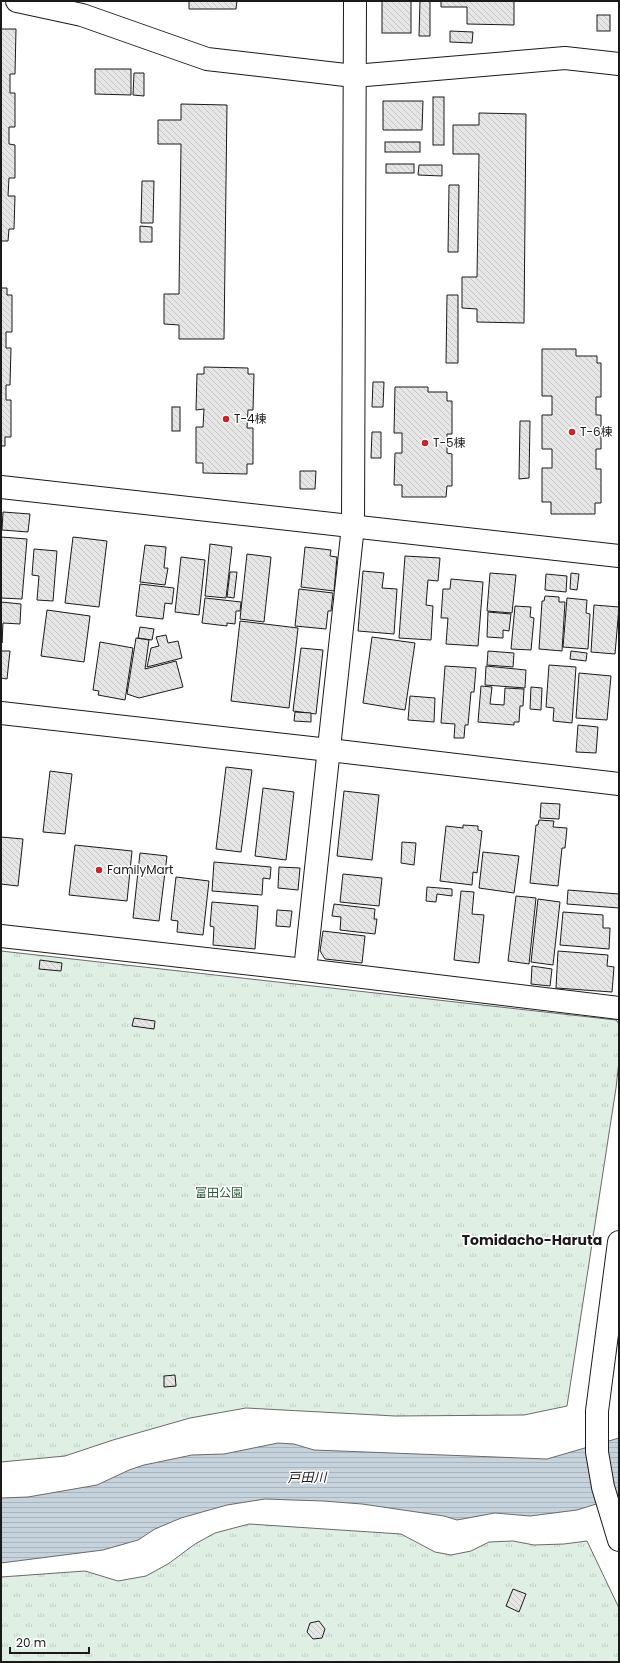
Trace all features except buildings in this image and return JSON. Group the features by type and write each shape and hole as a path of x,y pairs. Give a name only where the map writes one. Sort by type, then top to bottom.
{"street":[{"path":"18,1 82,15 207,59 354,76 565,58 619,64"},
{"path":"305,970 353,526 355,1"},
{"path":"1,487 619,556"},
{"path":"1,713 619,784"},
{"path":"1,936 305,970 619,1008"},
{"path":"617,1537 602,1487 597,1452 598,1411 619,1242"}],"green space":[{"name":"富田公園","path":"1,951 616,1020 619,1024 619,1061 616,1088 567,1406 524,1415 395,1416 246,1408 190,1418 113,1440 65,1456 1,1462"},
{"path":"249,1524 401,1534 435,1552 451,1555 471,1551 489,1542 513,1541 534,1545 564,1544 587,1541 619,1608 619,1662 1,1662 1,1577 85,1571 118,1581 146,1576 168,1564 195,1544 215,1533"}],"water":[{"name":"戸田川","path":"619,1438 619,1497 577,1510 530,1516 495,1513 457,1520 444,1516 362,1504 265,1499 227,1505 181,1518 155,1529 138,1540 103,1550 1,1563 1,1498 28,1497 97,1485 129,1470 144,1465 192,1455 224,1454 278,1443 294,1444 314,1450 547,1459"}],"place":[{"name":"T-4棟","path":"226,419"},
{"name":"T-6棟","path":"572,432"},
{"name":"T-5棟","path":"425,443"},
{"name":"FamilyMart","path":"99,870"}],"district":[{"name":"Tomidacho-Haruta","path":"532,1240"}]}
